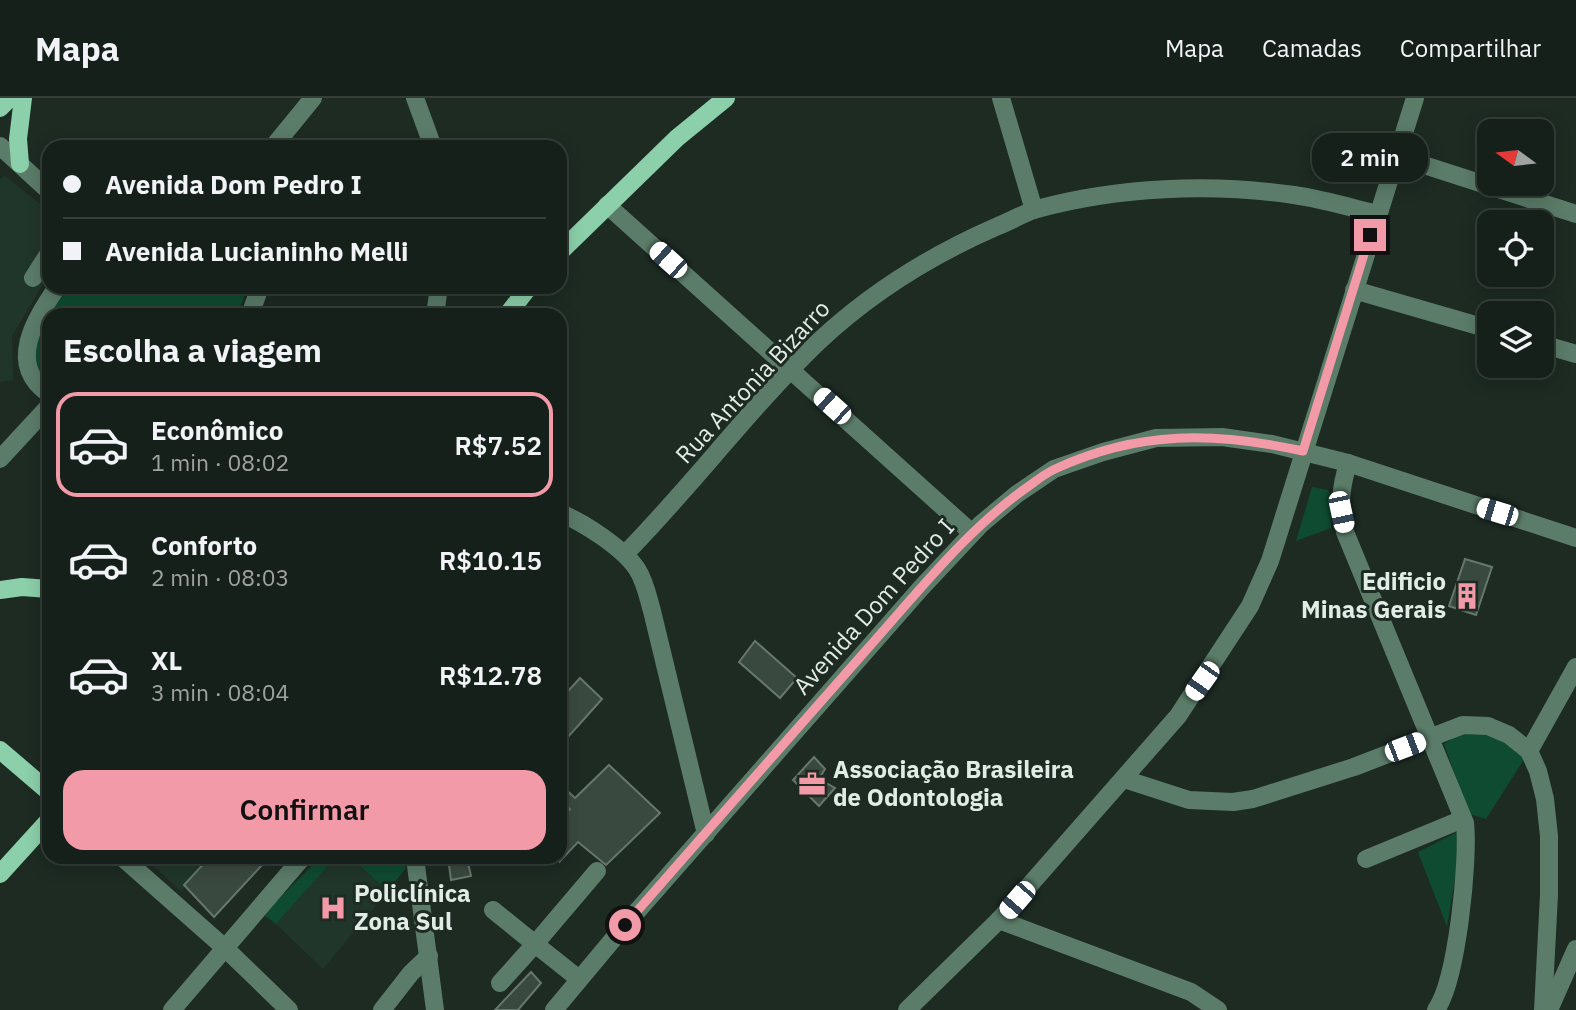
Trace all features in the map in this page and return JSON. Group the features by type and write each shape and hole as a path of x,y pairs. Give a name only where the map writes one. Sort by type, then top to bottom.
{"main road":[{"path":"0,108 10,98"},
{"path":"20,164 18,139 23,98"},
{"path":"567,245 677,138 726,98"},
{"path":"512,308 524,294"},
{"path":"0,590 22,587 42,588"},
{"path":"0,750 42,786"},
{"path":"0,874 42,828"}],"street":[{"path":"279,140 313,98"},
{"path":"415,98 430,140"},
{"path":"1001,98 1034,210"},
{"path":"907,1010 999,920 1178,716 1250,606 1270,561 1415,98"},
{"path":"2,150 42,184"},
{"path":"1395,156 1576,214"},
{"name":"Rua Antonia Bizarro","path":"625,554 817,344 866,301 909,271 961,242 1034,210 1112,195 1170,190 1295,195 1377,214"},
{"path":"607,205 972,533"},
{"path":"33,278 42,264"},
{"path":"1354,290 1477,326"},
{"path":"42,311 35,322 26,353 29,371 42,389"},
{"path":"1554,348 1576,354"},
{"path":"0,458 42,413"},
{"name":"Avenida Dom Pedro I","path":"554,1010 921,588 972,533 1017,494 1054,469 1156,438 1222,437 1303,451 1348,463 1576,538"},
{"path":"1348,463 1340,489 1345,533 1463,819 1467,846 1452,971 1436,1010"},
{"path":"567,515 625,554 643,581 706,834"},
{"path":"1529,751 1576,667"},
{"path":"1124,779 1189,800 1233,802 1281,790 1463,725 1488,726 1509,735 1529,751 1538,771 1545,799 1549,836 1549,895 1543,1010"},
{"path":"1366,859 1463,819"},
{"path":"130,864 226,949 289,1010"},
{"path":"172,1010 297,864"},
{"path":"416,864 438,1007"},
{"path":"500,983 563,914 597,871"},
{"path":"492,910 579,979"},
{"path":"999,920 1191,992 1218,1010"},
{"path":"1549,1010 1576,949"},
{"path":"382,1010 397,1001 411,973 429,956"}],"shaded area":[{"path":"5,176 42,205 42,286 12,336 13,380 0,382 0,179"},
{"path":"152,864 207,864 181,891"},
{"name":"Policlínica Zona Sul","path":"330,864 358,864 388,891 323,969 276,924"}],"green space":[{"path":"60,294 245,294 239,308 51,308"},
{"path":"42,322 42,376 33,361 36,335"},
{"path":"1312,487 1328,490 1332,498 1331,528 1296,541"},
{"path":"1485,731 1528,753 1486,819 1469,814 1444,744 1463,732"},
{"path":"1463,829 1447,927 1418,852"},
{"path":"314,864 330,864 276,924 263,914"},
{"path":"358,864 404,864 406,868 388,891"}],"building":[{"name":"Edificio Minas Gerais","path":"1465,559 1492,567 1476,615 1449,606"},
{"path":"755,641 797,678 780,698 739,662"},
{"path":"580,678 602,699 567,738 567,692"},
{"name":"Associação Brasileira de Odontologia","path":"814,757 825,769 819,779 835,788 819,806 793,780"},
{"path":"609,765 660,813 606,865 578,842 567,854 567,812 570,809 567,806 567,791 575,798"},
{"path":"203,864 262,865 214,917 184,885"},
{"path":"449,864 468,864 471,876 451,880"},
{"path":"531,972 541,983 518,1010 495,1010"}],"place":[{"name":"Edificio Minas Gerais","path":"1467,596"},
{"name":"Associação Brasileira de Odontologia","path":"812,784"},
{"name":"Policlínica Zona Sul","path":"333,908"}],"route":[{"path":"625,925 921,588 981,524 1017,494 1054,469 1156,438 1222,437 1303,451 1370,235"}]}
